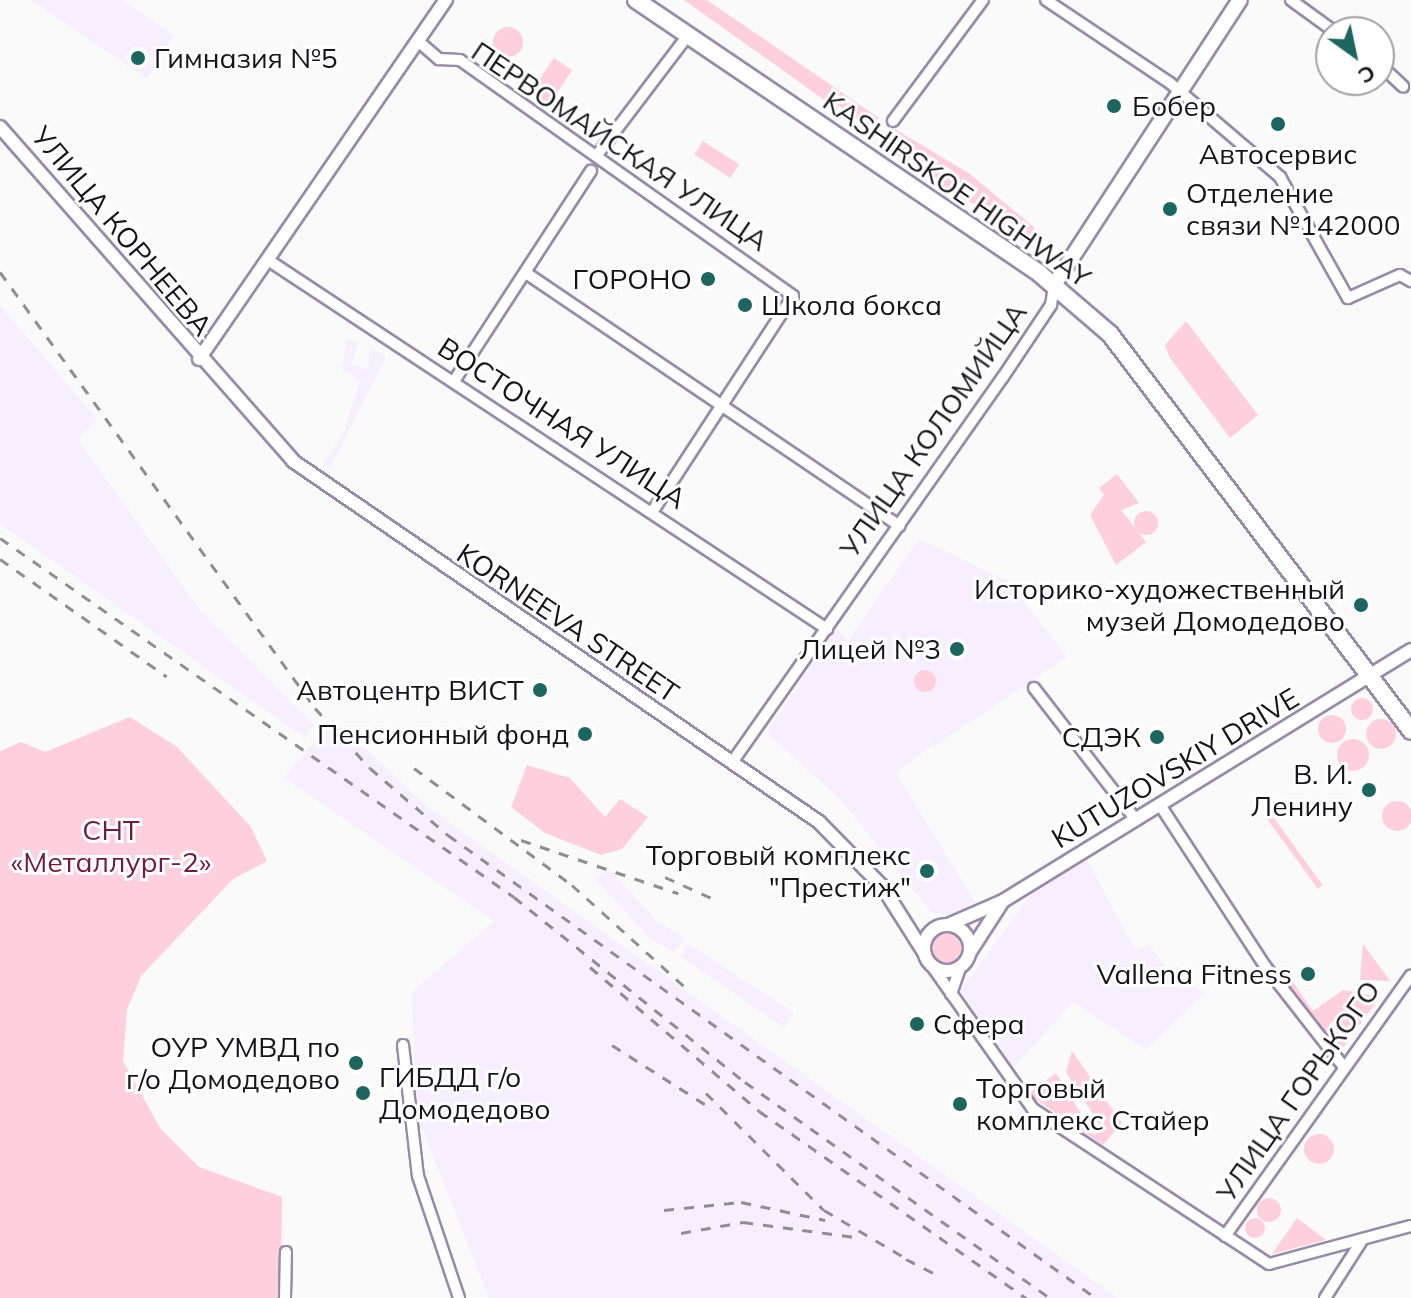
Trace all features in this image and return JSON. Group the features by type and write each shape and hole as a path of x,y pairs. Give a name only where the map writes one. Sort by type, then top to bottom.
{"main road":[{"name":"KASHIRSKOE HIGHWAY","path":"636,0 1056,280"},
{"name":"KASHIRSKOE HIGHWAY","path":"655,0 1056,280 1150,380 1375,672 1411,713"},
{"name":"УЛИЦА КОЛОМИЙЦА","path":"1056,280 1177,89 1240,0"},
{"name":"KASHIRSKOE HIGHWAY","path":"1375,672 1411,731"}],"street":[{"path":"199,359 446,0"},
{"path":"893,121 983,0"},
{"path":"1046,0 1177,89 1280,177 1348,298 1400,275 1411,281"},
{"path":"1291,0 1315,17"},
{"path":"597,155 688,35"},
{"name":"ПЕРВОМАЙСКАЯ УЛИЦА","path":"418,41 439,59 460,60 793,296 724,406"},
{"path":"1395,79 1403,86"},
{"name":"УЛИЦА КОРНЕЕВА","path":"0,127 199,359 330,491 733,761"},
{"path":"454,381 591,171"},
{"name":"ВОСТОЧНАЯ УЛИЦА","path":"268,260 653,511 827,629"},
{"path":"526,273 899,526"},
{"name":"УЛИЦА КОЛОМИЙЦА","path":"733,761 1051,305 1056,280"},
{"path":"653,511 724,406"},
{"name":"KUTUZOVSKIY DRIVE","path":"944,926 1003,901 1411,650"},
{"path":"1034,688 1136,820"},
{"path":"733,761 826,828 905,915 932,966 1027,1104 1269,1264 1361,1242 1411,1226"},
{"path":"1160,805 1265,966 1344,1067"},
{"path":"951,994 960,968 1003,901"},
{"path":"905,915 965,934 970,952"},
{"path":"925,954 928,935 944,926"},
{"path":"932,966 960,968"},
{"name":"УЛИЦА ГОРЬКОГО","path":"1225,1236 1411,975"},
{"path":"403,1045 418,1176 459,1298"},
{"path":"1325,1298 1361,1242"},
{"path":"285,1298 286,1252"}],"shaded area":[{"name":"Гимназия №5","path":"31,0 123,0 174,36 147,79"},
{"path":"0,305 97,419 78,440 200,610 314,725 305,738 0,524"},
{"path":"347,339 358,343 351,365 368,370 370,347 386,357 330,468 323,464 344,432 360,381 342,369"},
{"path":"919,539 1008,581 1067,657 935,746 924,733 932,745 896,773 975,902 953,915 932,913 842,801 767,733 836,628 848,641"},
{"path":"333,719 429,808 1118,1298 489,1298 417,1115 412,992 494,921 284,778"},
{"path":"1087,860 1136,951 1149,944 1169,972 1204,993 1146,1050 1073,1002 1012,1069 961,990 1034,890"},
{"path":"608,868 657,921 684,938 674,952 652,940 595,879"},
{"path":"689,944 794,1013 784,1028 680,956"}],"green space":[{"path":"684,0 707,0 879,118 865,129"},
{"path":"508,27 518,32 523,42 518,52 508,57 498,52 493,42 498,32"},
{"path":"554,58 572,70 549,105 531,93"},
{"path":"895,129 970,174 1042,234 1032,247 990,219 993,210 966,201 882,145"},
{"path":"703,141 739,164 730,178 694,154"},
{"path":"1186,321 1258,415 1230,438 1170,358 1165,345"},
{"path":"1117,474 1139,503 1121,510 1146,542 1116,565 1090,515 1104,495 1099,488"},
{"path":"1146,511 1155,514 1158,523 1155,532 1146,535 1137,532 1134,523 1137,514"},
{"path":"921,670 929,670 936,681 929,692 921,692 914,685 914,677"},
{"path":"1362,698 1370,701 1373,709 1370,717 1362,720 1354,717 1351,709 1354,701"},
{"path":"1332,715 1342,719 1346,729 1342,739 1332,743 1322,739 1318,729 1322,719"},
{"name":"СНТ «Металлург-2»","path":"130,717 177,747 251,827 267,861 233,879 141,976 127,1010 123,1061 160,1128 199,1167 282,1197 281,1298 0,1298 0,751 21,742 45,752"},
{"path":"1381,719 1391,724 1396,734 1391,744 1381,749 1371,744 1366,734 1371,724"},
{"path":"1353,739 1364,744 1369,755 1364,766 1353,771 1342,766 1337,755 1342,744"},
{"path":"527,765 570,778 605,817 620,799 648,817 622,849 601,855 545,833 511,807"},
{"path":"1397,801 1408,805 1412,816 1408,827 1397,831 1386,827 1382,816 1386,805"},
{"path":"1271,814 1323,885 1318,889 1266,818"},
{"path":"947,930 960,936 966,949 960,962 947,968 934,962 928,949 934,936"},
{"path":"1363,944 1390,981 1360,980"},
{"path":"1277,972 1287,973 1313,1011 1343,990 1380,997 1340,1052"},
{"path":"1072,1051 1122,1123 1103,1145 1028,1094 1056,1073 1094,1135 1103,1130 1066,1072"},
{"path":"1319,1134 1330,1138 1334,1149 1330,1160 1319,1164 1308,1160 1304,1149 1308,1138"},
{"path":"1269,1198 1277,1202 1281,1210 1277,1218 1269,1222 1261,1218 1257,1210 1261,1202"},
{"path":"1251,1218 1259,1218 1265,1228 1259,1238 1251,1238 1245,1232 1245,1224"},
{"path":"1297,1218 1326,1240 1272,1254"}],"railway":[{"path":"0,272 315,708 370,768 448,835 1096,1298"},
{"path":"0,538 514,897 745,1082 1050,1298"},
{"path":"0,559 167,677"},
{"path":"414,768 572,885 687,989"},
{"path":"521,840 678,893"},
{"path":"665,877 718,901"},
{"path":"590,967 759,1111 1026,1298"},
{"path":"612,1045 711,1108"},
{"path":"706,1093 824,1210 914,1263"},
{"path":"664,1210 741,1202 825,1220"},
{"path":"681,1233 743,1222 855,1237"},
{"path":"906,1259 939,1276"}],"place":[{"name":"Гимназия №5","path":"138,58"},
{"name":"Бобер","path":"1114,106"},
{"name":"Автосервис","path":"1278,124"},
{"name":"Отделение связи №142000","path":"1170,209"},
{"name":"ГОРОНО","path":"708,279"},
{"name":"Школа бокса","path":"745,305"},
{"name":"Историко-художественный музей Домодедово","path":"1361,605"},
{"name":"Лицей №3","path":"957,649"},
{"name":"Автоцентр ВИСТ","path":"540,690"},
{"name":"Пенсионный фонд","path":"585,734"},
{"name":"СДЭК","path":"1157,737"},
{"name":"В. И. Ленину","path":"1369,790"},
{"name":"Торговый комплекс \"Престиж\"","path":"927,871"},
{"name":"Vallena Fitness","path":"1308,974"},
{"name":"Сфера","path":"917,1024"},
{"name":"ОУР УМВД по г/о Домодедово","path":"356,1063"},
{"name":"ГИБДД г/о Домодедово","path":"363,1093"},
{"name":"Торговый комплекс Стайер","path":"960,1104"}]}
